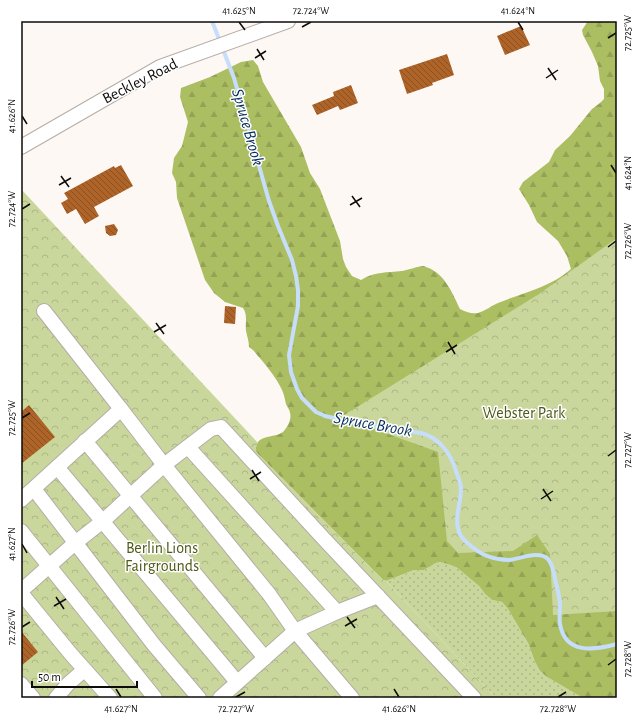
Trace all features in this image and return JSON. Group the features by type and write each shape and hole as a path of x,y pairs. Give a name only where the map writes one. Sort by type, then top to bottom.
{"street":[{"name":"Beckley Road","path":"21,147 160,67 288,21"},
{"path":"44,311 164,465 269,594 295,631 352,698"},
{"path":"21,500 121,409"},
{"path":"110,698 84,670 21,592 164,465 211,429 221,428 474,698"},
{"path":"86,441 265,658"},
{"path":"188,447 337,612"},
{"path":"57,467 237,682"},
{"path":"34,489 154,645 199,698"},
{"path":"21,531 155,698"},
{"path":"220,698 295,631 378,596"},
{"path":"56,698 68,684 84,670"},
{"path":"21,684 33,698"}],"green space":[{"path":"588,21 617,21 617,697 583,698 547,677 540,671 528,643 508,609 502,602 492,600 479,586 456,567 441,562 436,563 424,570 414,570 386,581 383,580 256,452 256,446 261,439 279,434 285,430 290,421 290,412 283,392 276,380 261,359 249,347 246,331 245,311 243,308 225,302 214,293 205,280 177,198 176,182 172,173 174,158 182,146 188,122 180,97 181,88 210,77 241,62 253,60 258,66 263,82 301,147 310,173 320,189 340,241 346,267 352,276 361,280 376,274 402,271 424,266 440,275 451,291 460,309 471,313 481,312 498,303 545,285 571,269 567,256 558,241 537,222 519,189 523,182 549,162 555,150 570,136 592,109 604,99 604,89 600,81 598,66 583,35 582,30"},
{"name":"Berlin Lions Fairgrounds","path":"21,189 258,443 256,452 383,580 386,581 496,698 21,698"},
{"name":"Webster Park","path":"617,238 617,611 553,615 550,554 537,535 513,551 458,553 447,541 438,452 341,417 539,294"},
{"path":"441,562 456,567 479,586 492,600 502,602 508,609 528,643 540,671 547,677 583,698 496,698 386,581 414,570 424,570 436,563"}],"building":[{"path":"521,26 530,45 505,55 497,36"},
{"path":"447,54 454,75 432,83 433,85 407,94 399,70"},
{"path":"351,85 358,103 340,110 338,106 317,115 312,105 334,96 333,92"},
{"path":"121,165 133,186 94,207 99,216 85,224 76,209 67,214 61,203 68,199 64,193 114,166 115,168"},
{"path":"114,224 118,230 116,235 110,236 106,233 105,226"},
{"path":"225,306 236,307 235,324 224,323"},
{"path":"29,405 55,437 21,464 21,412"},
{"path":"21,631 38,652 21,666"}],"waterway":[{"name":"Spruce Brook","path":"212,21 234,78 269,201 292,260 296,276 298,306 289,355 291,372 302,398 316,412 325,416 355,423 421,433 428,435 440,443 449,454 460,482 461,494 457,521 459,532 464,540 481,553 494,558 509,560 535,555 544,556 548,559 553,568 560,603 560,624 563,634 568,641 574,646 582,648 600,648 617,644"}]}
